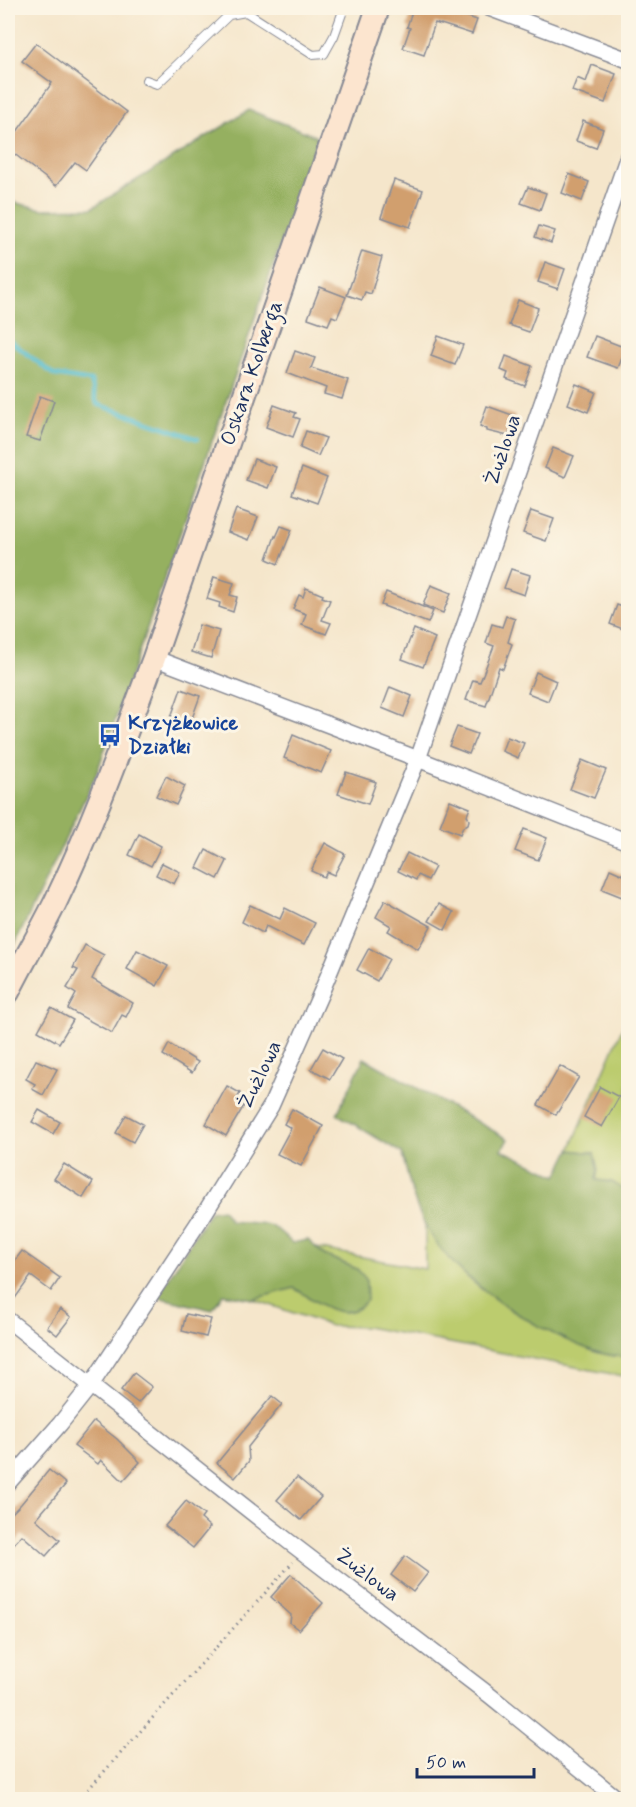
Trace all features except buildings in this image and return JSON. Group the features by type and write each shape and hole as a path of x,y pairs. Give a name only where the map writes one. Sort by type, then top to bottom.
{"main road":[{"name":"Oskara Kolberga","path":"8,992 55,903 103,795 125,738 378,8"}],"street":[{"path":"489,8 628,60"},
{"name":"Żużlowa","path":"8,1483 91,1385 206,1211 271,1106 321,993 418,759 624,186 628,156"},
{"path":"154,658 628,842"},
{"name":"Żużlowa","path":"8,1320 302,1552 488,1694 619,1800"}],"lane":[{"path":"146,80 157,84 229,15 246,12 313,56 324,54 334,36 344,8"}],"path":[{"path":"84,1794 302,1552"}],"green space":[{"path":"249,110 318,137 96,775 8,959 8,201 42,209 92,208"},
{"path":"628,1015 628,1192 612,1182 596,1180 594,1153 570,1150"},
{"path":"364,1058 508,1139 502,1150 557,1176 570,1150 594,1153 598,1170 596,1180 612,1182 628,1193 628,1358 593,1351 546,1330 497,1300 454,1264 437,1244 420,1215 402,1153 337,1114"},
{"path":"222,1209 230,1221 270,1226 292,1243 308,1240 324,1255 357,1269 366,1279 367,1300 358,1308 340,1311 321,1305 294,1288 253,1299 223,1294 212,1310 157,1297 210,1211"},
{"path":"425,1224 449,1258 479,1287 515,1313 554,1334 601,1353 628,1358 628,1377 366,1327 331,1326 253,1299 294,1288 330,1309 349,1311 358,1308 367,1300 357,1269 324,1255 316,1248 425,1269"}],"waterway":[{"path":"8,339 54,375 91,381 97,404 198,439"}],"place":[{"name":"Krzyżkowice Działki","path":"110,735"}]}
